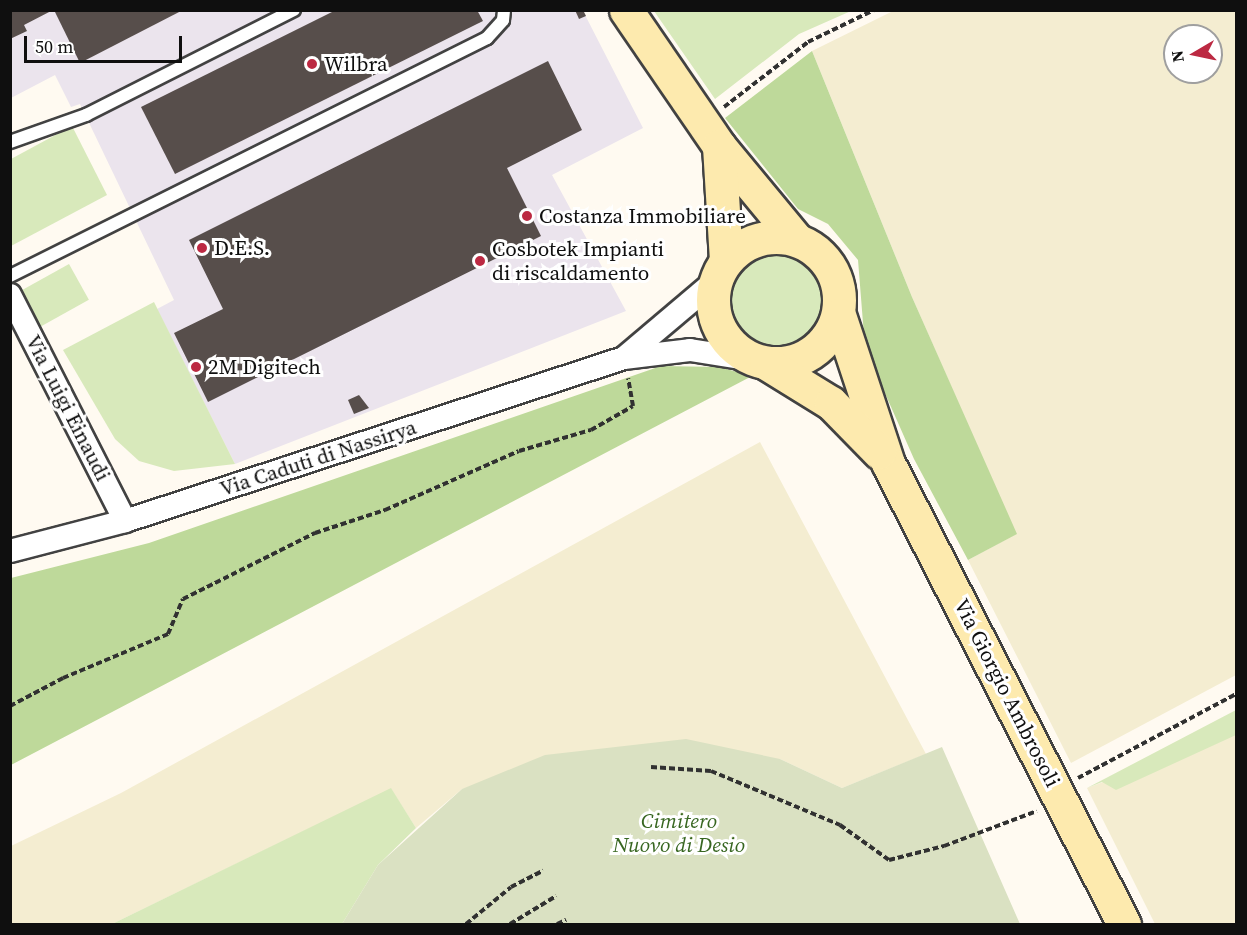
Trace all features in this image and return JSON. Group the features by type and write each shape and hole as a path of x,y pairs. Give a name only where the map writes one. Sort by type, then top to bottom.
{"main road":[{"path":"626,10 712,135 796,239 813,248 831,269 840,296 839,315 829,337 812,353 790,363 760,362 737,351 720,328 712,300 721,271 712,135"},
{"path":"721,271 740,247 758,239 796,239"},
{"name":"Via Giorgio Ambrosoli","path":"839,315 888,464 1124,924"},
{"name":"Via Giorgio Ambrosoli","path":"760,362 831,403 867,436 888,464"}],"street":[{"name":"Via Caduti di Nassirya","path":"624,358 721,271"},
{"name":"Via Luigi Einaudi","path":"10,295 125,521"},
{"name":"Via Caduti di Nassirya","path":"10,551 125,521 624,358 690,350 760,362"}],"lane":[{"path":"10,142 86,115 294,10"},
{"path":"10,276 132,212 487,38 503,21 504,10"}],"path":[{"path":"712,135 808,42 874,10"},
{"path":"10,706 63,678 168,634 183,599 315,533 385,510 519,451 591,430 633,406 624,358"},
{"path":"651,767 711,771 840,825 889,860 944,846 1060,796 1236,694"},
{"path":"466,924 502,894 543,871"},
{"path":"510,924 556,896"},
{"path":"557,924 566,920"}],"shaded area":[{"path":"11,11 583,11 643,128 552,175 626,311 235,464 157,309 174,300 80,104 71,107 55,75 11,98"},
{"path":"893,11 1236,11 1236,675 1071,763 968,560 1016,534 912,297 812,51"},
{"path":"760,442 926,754 842,788 780,759 462,789 416,828 391,789 112,924 11,924 11,846 121,793"},
{"path":"1236,733 1236,924 1155,924 1087,788"}],"green space":[{"path":"654,11 851,11 799,34 715,99"},
{"path":"812,51 912,297 1017,534 968,560 914,459 865,348 858,260 828,224 798,209 725,118"},
{"path":"72,126 107,195 11,246 11,159"},
{"path":"776,252 795,256 811,266 821,282 825,301 821,320 811,336 795,346 776,350 757,346 741,336 731,320 727,301 731,282 741,266 757,256"},
{"path":"69,264 89,300 41,327 21,291"},
{"path":"154,302 235,464 174,471 139,461 115,439 63,350"},
{"path":"661,366 719,367 752,376 11,765 11,578 149,543"},
{"path":"1236,710 1236,735 1116,790 1102,782 1087,788"},
{"name":"Cimitero Nuovo di Desio","path":"686,739 780,759 842,788 942,747 1020,924 342,924 378,865 462,789 545,755"},
{"path":"391,788 416,828 378,865 342,924 112,924"}],"building":[{"path":"10,10 53,10 24,25 27,31 10,39"},
{"path":"54,10 183,10 80,63"},
{"name":"Wilbra","path":"336,10 477,10 483,21 175,174 141,107"},
{"path":"575,10 583,10 586,16 579,19"},
{"path":"548,61 582,130 507,168 541,236 208,402 174,333 223,309 189,240"},
{"path":"359,395 369,408 354,414 348,400"}],"place":[{"name":"Wilbra","path":"312,64"},
{"name":"Costanza Immobiliare","path":"527,216"},
{"name":"D.E.S.","path":"202,248"},
{"name":"Cosbotek Impianti di riscaldamento","path":"480,261"},
{"name":"2M Digitech","path":"196,367"}]}
